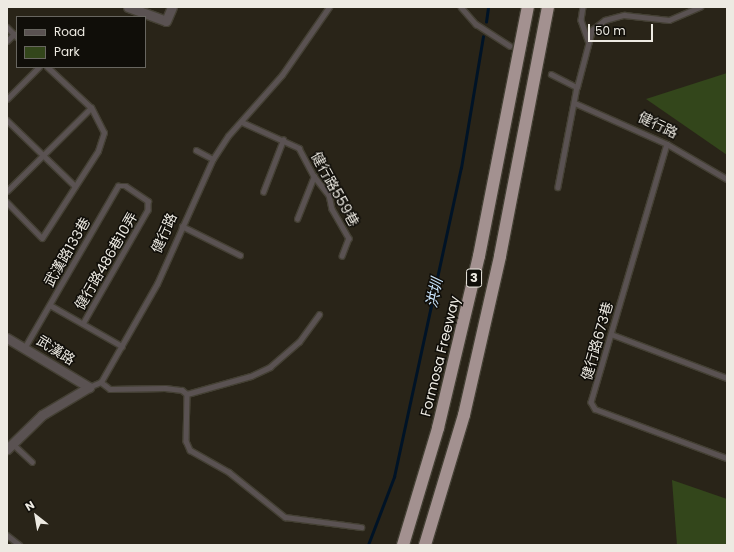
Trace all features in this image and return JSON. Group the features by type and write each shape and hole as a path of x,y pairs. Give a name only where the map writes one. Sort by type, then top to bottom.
{"highway":[{"name":"Formosa Freeway","path":"403,545 438,428 480,256 528,7"},
{"name":"3","path":"425,545 464,415 500,256 548,7"}],"street":[{"path":"128,7 166,21 172,7"},
{"name":"武漢路","path":"7,338 25,347 89,387"},
{"path":"10,447 42,415 89,387"}],"lane":[{"name":"健行路","path":"101,382 157,284 213,159 228,136 242,122 282,75 329,7"},
{"path":"460,7 476,24 510,46"},
{"path":"583,7 580,20 588,40"},
{"path":"558,187 577,88 588,40 592,30 611,18 624,15 669,20 700,7"},
{"path":"7,27 15,36 7,41"},
{"path":"7,99 38,68"},
{"path":"7,202 42,238 98,151 104,133 91,108 48,68"},
{"path":"551,74 577,88"},
{"name":"健行路","path":"575,103 667,144 727,178"},
{"path":"7,191 91,108"},
{"path":"7,120 75,186"},
{"name":"健行路559巷","path":"242,122 299,148 314,176 329,195 332,209 349,238 342,256"},
{"path":"263,192 283,140"},
{"name":"健行路673巷","path":"667,144 591,402 595,408 727,458"},
{"path":"196,150 213,159"},
{"path":"297,219 314,176"},
{"name":"武漢路133巷","path":"25,347 118,186 126,186 137,194"},
{"name":"健行路486巷10弄","path":"84,322 148,210 148,201 137,194"},
{"path":"182,226 240,255"},
{"path":"50,305 84,322 122,346"},
{"path":"187,394 251,376 270,367 299,342 319,314"},
{"path":"611,334 727,378"},
{"path":"89,387 101,382 110,388 165,388 182,390 187,394"},
{"path":"187,394 186,442 190,450 229,472 285,517 361,527"},
{"path":"10,447 32,462"},
{"path":"7,535 20,545"}],"green space":[{"path":"727,73 727,155 646,99"},
{"path":"672,480 727,499 727,545 677,545"}],"waterway":[{"name":"洪圳","path":"486,22 488,7"},
{"name":"洪圳","path":"368,545 394,477 461,168 483,37"}]}
